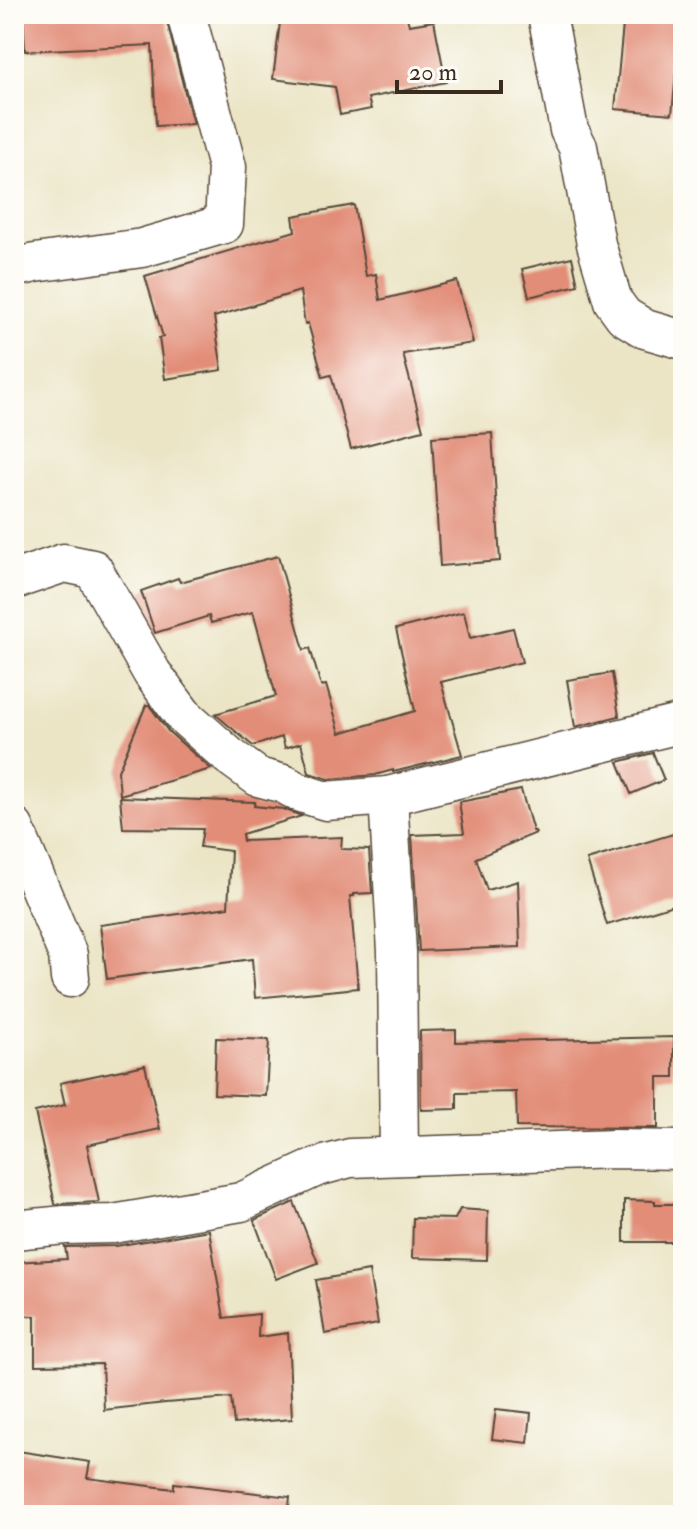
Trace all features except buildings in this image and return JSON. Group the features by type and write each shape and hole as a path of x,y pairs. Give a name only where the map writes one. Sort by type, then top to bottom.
{"street":[{"path":"14,268 142,248 224,224 227,167 186,14"},
{"path":"547,14 569,130 578,147 596,244 613,301 624,316 645,329 683,340"},
{"path":"14,580 64,563 93,569 152,673 183,715 258,777 326,801 388,796 683,723"},
{"path":"388,796 397,952 399,1156"},
{"path":"14,827 68,955 70,978"},
{"path":"14,1230 113,1224 241,1202 317,1167 350,1158 615,1149 683,1150"}]}
